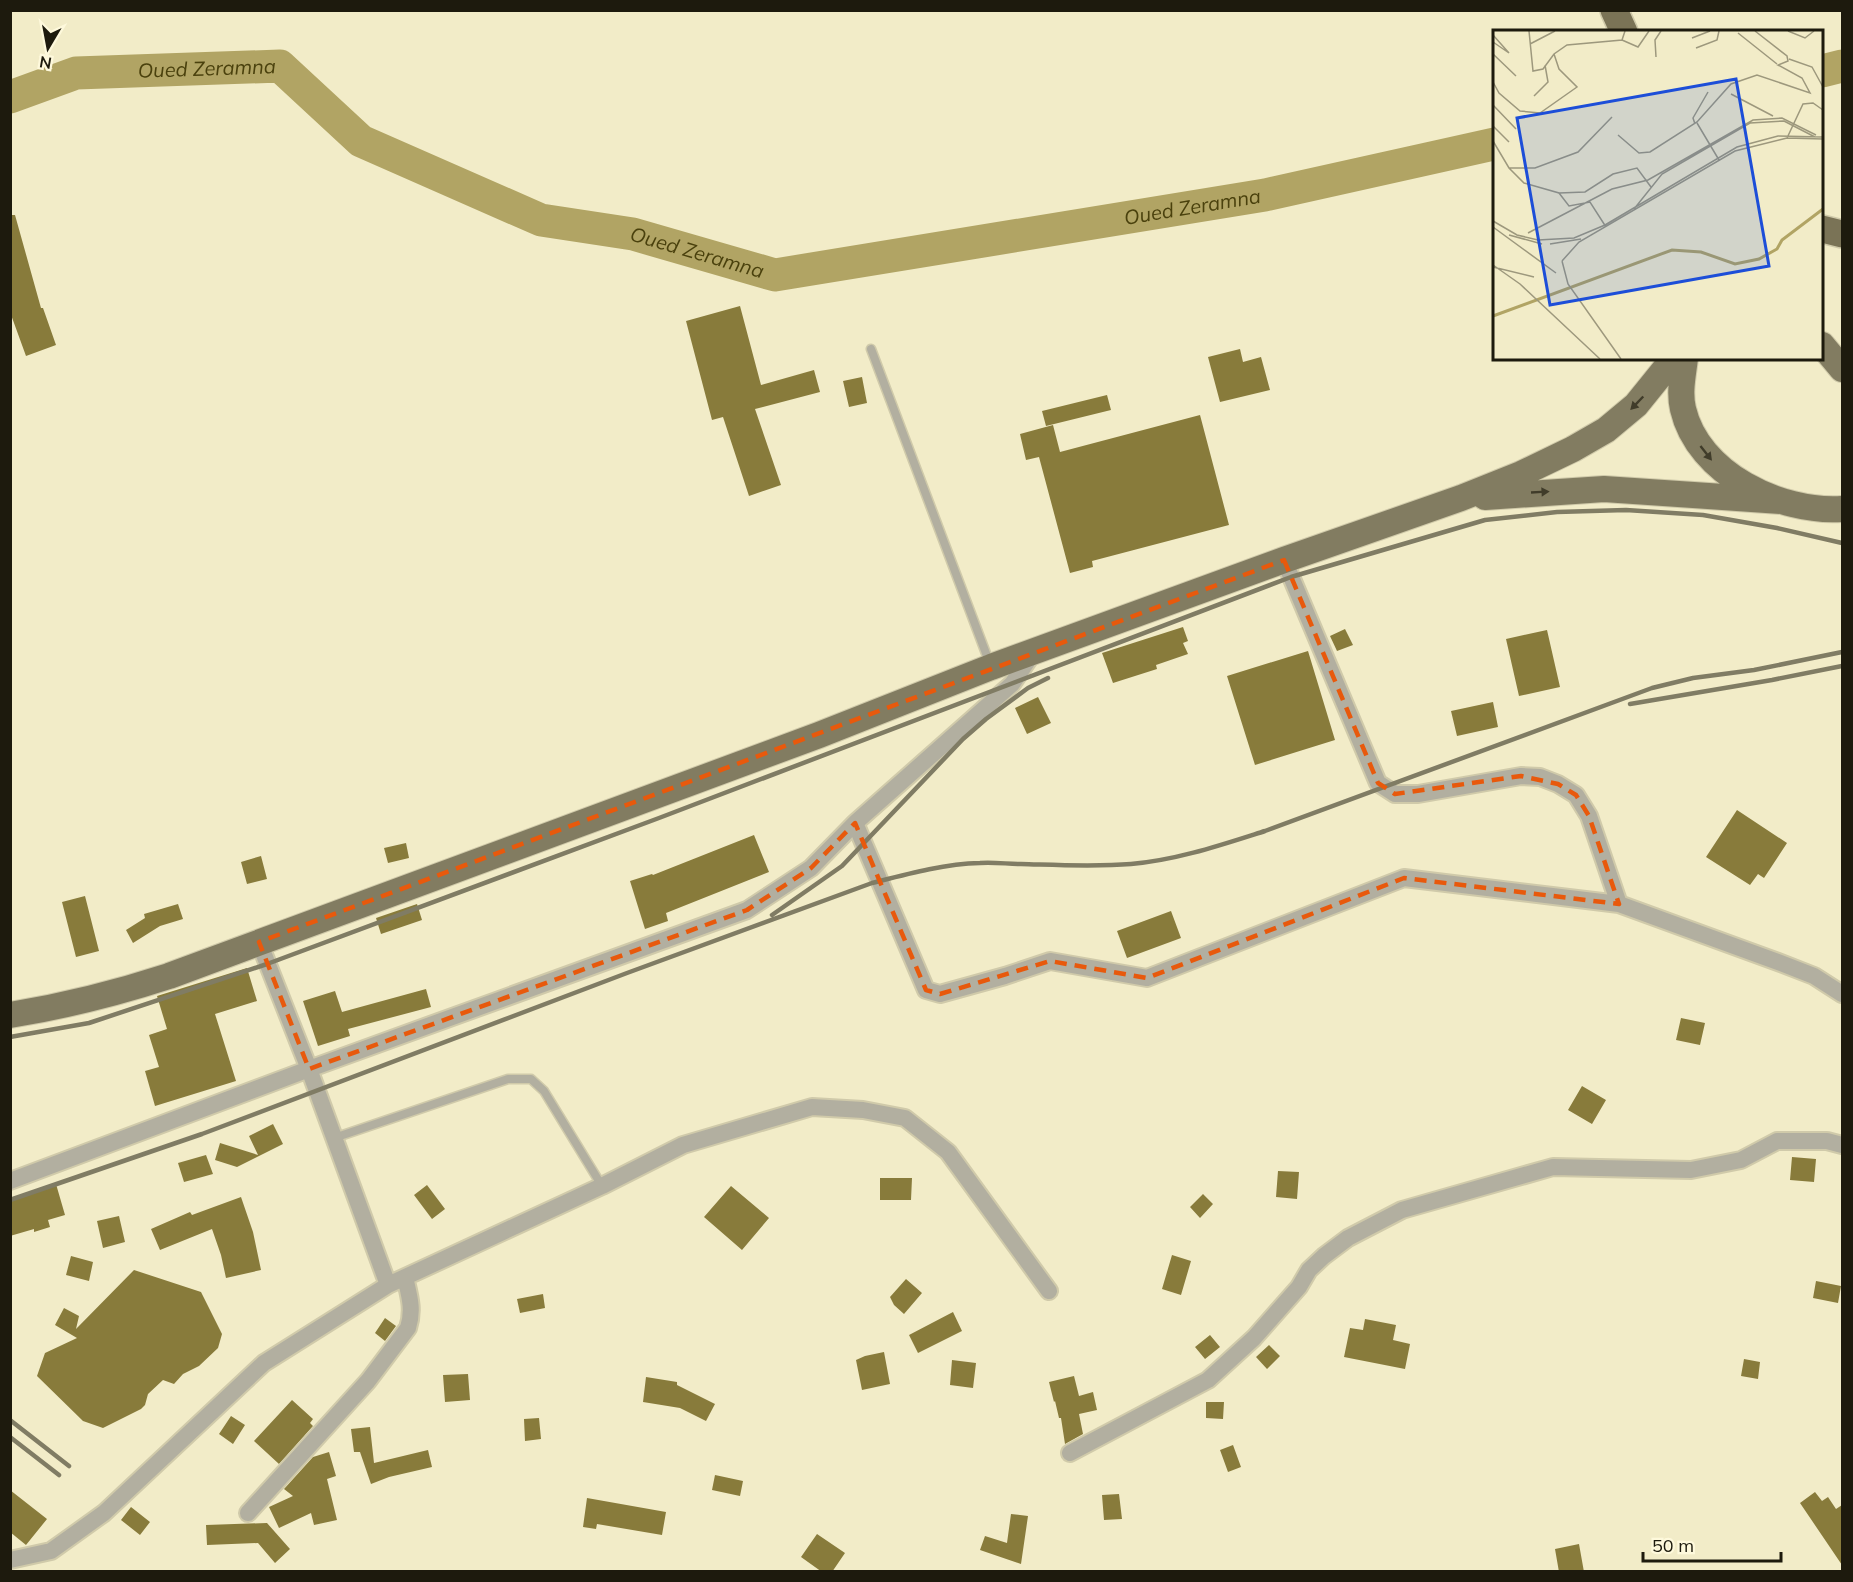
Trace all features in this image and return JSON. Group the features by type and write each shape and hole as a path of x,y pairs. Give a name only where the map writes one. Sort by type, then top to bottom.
{"highway":[{"path":"1614,10 1623,30"},
{"path":"1634,10 1642,30"},
{"path":"1823,230 1842,235"}],"main road":[{"path":"1823,236 1842,235"},
{"path":"1823,347 1842,369"},
{"path":"10,1015 60,1007 114,994 169,976 819,735 991,668 1284,560 1461,498 1521,474 1606,430 1636,405 1672,360"},
{"path":"1685,360 1683,407 1692,433 1700,446 1711,460 1741,483 1782,501"},
{"path":"1461,498 1604,489 1782,501 1842,517"},
{"path":"1810,507 1842,510"}],"street":[{"path":"1284,560 1378,783 1395,794 1418,794 1521,776 1540,777 1558,784 1576,795 1589,816 1619,904"},
{"path":"10,1181 309,1069 747,910 811,868 855,823 1012,684 1033,653"},
{"path":"855,823 926,990 940,994 1050,961 1147,978 1404,878 1619,904 1787,965 1814,976 1842,994"},
{"path":"259,942 309,1069 388,1285"},
{"path":"10,1560 51,1551 104,1513 264,1363 388,1285 602,1186 683,1145 812,1107 863,1110 905,1118 948,1152 1049,1291"},
{"path":"1070,1453 1208,1380 1254,1338 1299,1287 1309,1270 1324,1256 1348,1238 1402,1210 1553,1167 1691,1170 1741,1160 1777,1141 1827,1141 1842,1145"},
{"path":"248,1513 368,1381 408,1328 412,1305 405,1277"}],"lane":[{"path":"871,349 991,668"},
{"path":"334,1138 508,1080 531,1079 544,1091 602,1186"}],"highlighted area":[{"path":"1284,560 1378,783 1395,794 1521,776 1558,784 1576,795 1589,816 1619,904 1404,878 1147,978 1050,961 940,994 926,990 855,823 811,868 747,910 309,1069 259,942"}],"building":[{"path":"10,215 15,215 41,308 43,308 56,345 26,356 10,312"},
{"path":"740,306 761,385 814,370 820,392 755,409 781,485 749,496 723,417 712,420 686,321"},
{"path":"1240,349 1243,362 1261,357 1270,390 1220,402 1208,357"},
{"path":"862,377 867,403 849,407 843,381"},
{"path":"1107,395 1111,410 1046,426 1042,411"},
{"path":"1200,415 1229,525 1092,561 1093,567 1070,573 1039,457 1026,460 1020,434 1053,425 1060,452"},
{"path":"1183,627 1188,641 1183,643 1188,654 1156,665 1157,669 1113,683 1102,653"},
{"path":"1345,629 1353,645 1337,651 1330,636"},
{"path":"1547,630 1560,687 1519,696 1506,639"},
{"path":"1308,651 1335,740 1255,765 1227,676"},
{"path":"1038,697 1051,723 1027,734 1015,708"},
{"path":"1493,702 1498,727 1457,736 1451,711"},
{"path":"1737,810 1787,843 1764,878 1758,874 1750,885 1706,857"},
{"path":"754,835 769,872 666,913 668,921 645,929 630,881 653,875"},
{"path":"406,843 409,858 388,863 384,848"},
{"path":"261,856 267,879 247,884 241,862"},
{"path":"85,896 99,951 76,957 62,902"},
{"path":"178,904 183,919 160,926 133,943 126,930 145,918 144,914"},
{"path":"417,904 422,920 381,934 376,918"},
{"path":"1171,911 1181,938 1127,958 1117,931"},
{"path":"247,968 257,1001 215,1014 236,1081 155,1106 145,1071 159,1067 149,1035 167,1029 157,996"},
{"path":"426,989 431,1007 348,1029 350,1036 318,1046 303,1001 335,991 342,1012"},
{"path":"1681,1018 1705,1023 1700,1045 1676,1040"},
{"path":"1582,1086 1606,1100 1592,1124 1568,1110"},
{"path":"273,1124 283,1144 237,1167 215,1160 220,1143 258,1155 249,1136"},
{"path":"206,1155 213,1174 184,1182 178,1163"},
{"path":"1792,1157 1816,1159 1814,1182 1790,1180"},
{"path":"1278,1171 1299,1172 1297,1199 1276,1197"},
{"path":"880,1178 912,1178 911,1200 880,1200"},
{"path":"56,1184 65,1215 48,1220 50,1227 10,1236 10,1198"},
{"path":"427,1185 445,1209 432,1219 414,1195"},
{"path":"731,1186 769,1218 742,1250 704,1217"},
{"path":"1203,1194 1213,1204 1200,1218 1190,1207"},
{"path":"241,1197 253,1232 261,1270 226,1278 212,1229 160,1250 151,1229 190,1212 192,1215"},
{"path":"119,1216 125,1242 103,1248 97,1221"},
{"path":"1172,1255 1191,1261 1181,1295 1162,1289"},
{"path":"71,1256 93,1262 89,1281 66,1275"},
{"path":"134,1270 201,1292 222,1334 218,1348 199,1366 183,1374 174,1384 163,1380 148,1394 145,1405 141,1409 103,1428 83,1421 37,1376 45,1353 77,1338 55,1325 64,1308 79,1316 76,1329"},
{"path":"906,1279 922,1293 904,1314 894,1305 890,1297"},
{"path":"1816,1281 1841,1286 1838,1303 1813,1298"},
{"path":"543,1294 545,1308 520,1313 517,1299"},
{"path":"953,1312 962,1331 918,1353 909,1335"},
{"path":"385,1318 396,1326 385,1341 375,1333"},
{"path":"1365,1319 1396,1325 1393,1340 1410,1344 1405,1369 1344,1357 1350,1328 1363,1330"},
{"path":"1210,1335 1220,1347 1205,1359 1195,1347"},
{"path":"1269,1345 1280,1356 1267,1369 1256,1357"},
{"path":"884,1352 890,1384 862,1390 856,1360"},
{"path":"1744,1359 1760,1362 1758,1379 1741,1376"},
{"path":"952,1360 976,1363 973,1388 950,1385"},
{"path":"468,1374 470,1400 445,1402 443,1375"},
{"path":"1074,1376 1079,1396 1093,1392 1097,1410 1079,1414 1083,1434 1065,1444 1061,1418 1059,1418 1049,1382"},
{"path":"646,1377 677,1382 677,1385 715,1404 706,1421 680,1408 643,1402"},
{"path":"292,1400 313,1419 310,1423 313,1426 279,1464 254,1441"},
{"path":"1206,1402 1224,1402 1223,1419 1206,1418"},
{"path":"231,1416 245,1425 233,1444 219,1434"},
{"path":"539,1418 541,1439 525,1441 524,1419"},
{"path":"370,1427 374,1463 428,1450 432,1467 389,1477 371,1484 360,1452 354,1452 351,1429"},
{"path":"1233,1445 1241,1467 1228,1472 1220,1450"},
{"path":"329,1452 336,1476 327,1479 337,1520 314,1525 311,1513 279,1528 269,1507 293,1496 284,1489 313,1457"},
{"path":"715,1475 743,1481 740,1496 712,1490"},
{"path":"10,1490 47,1519 26,1545 10,1532"},
{"path":"1815,1492 1822,1501 1828,1497 1836,1509 1842,1505 1842,1565 1800,1503"},
{"path":"1119,1494 1122,1519 1104,1520 1102,1495"},
{"path":"587,1498 666,1512 662,1535 597,1524 596,1529 583,1527"},
{"path":"131,1507 150,1522 140,1535 121,1520"},
{"path":"1011,1514 1028,1516 1021,1564 980,1550 985,1536 1007,1543"},
{"path":"267,1523 290,1549 275,1563 258,1543 207,1545 206,1525"},
{"path":"817,1534 845,1553 832,1572 822,1572 801,1557"},
{"path":"1579,1544 1584,1572 1559,1572 1555,1549"}],"waterway":[{"name":"Oued Zeramna","path":"10,97 76,73 280,66 361,141 541,220 633,234 775,275 1265,195 1493,144"},
{"name":"Oued Zeramna","path":"1823,71 1842,66"}],"railway":[{"path":"10,1037 89,1023 267,964 659,818 1291,577 1485,520 1557,512 1626,510 1703,515 1777,528 1842,543"},
{"path":"10,1200 202,1134 872,883 952,865 990,863 1117,865 1182,855 1265,831 1652,688 1693,678 1754,670 1842,652"},
{"path":"1630,704 1842,666"},
{"path":"772,915 842,866 963,739 986,719 1028,688 1048,678"},
{"path":"10,1420 69,1466"},
{"path":"10,1437 59,1475"}]}
